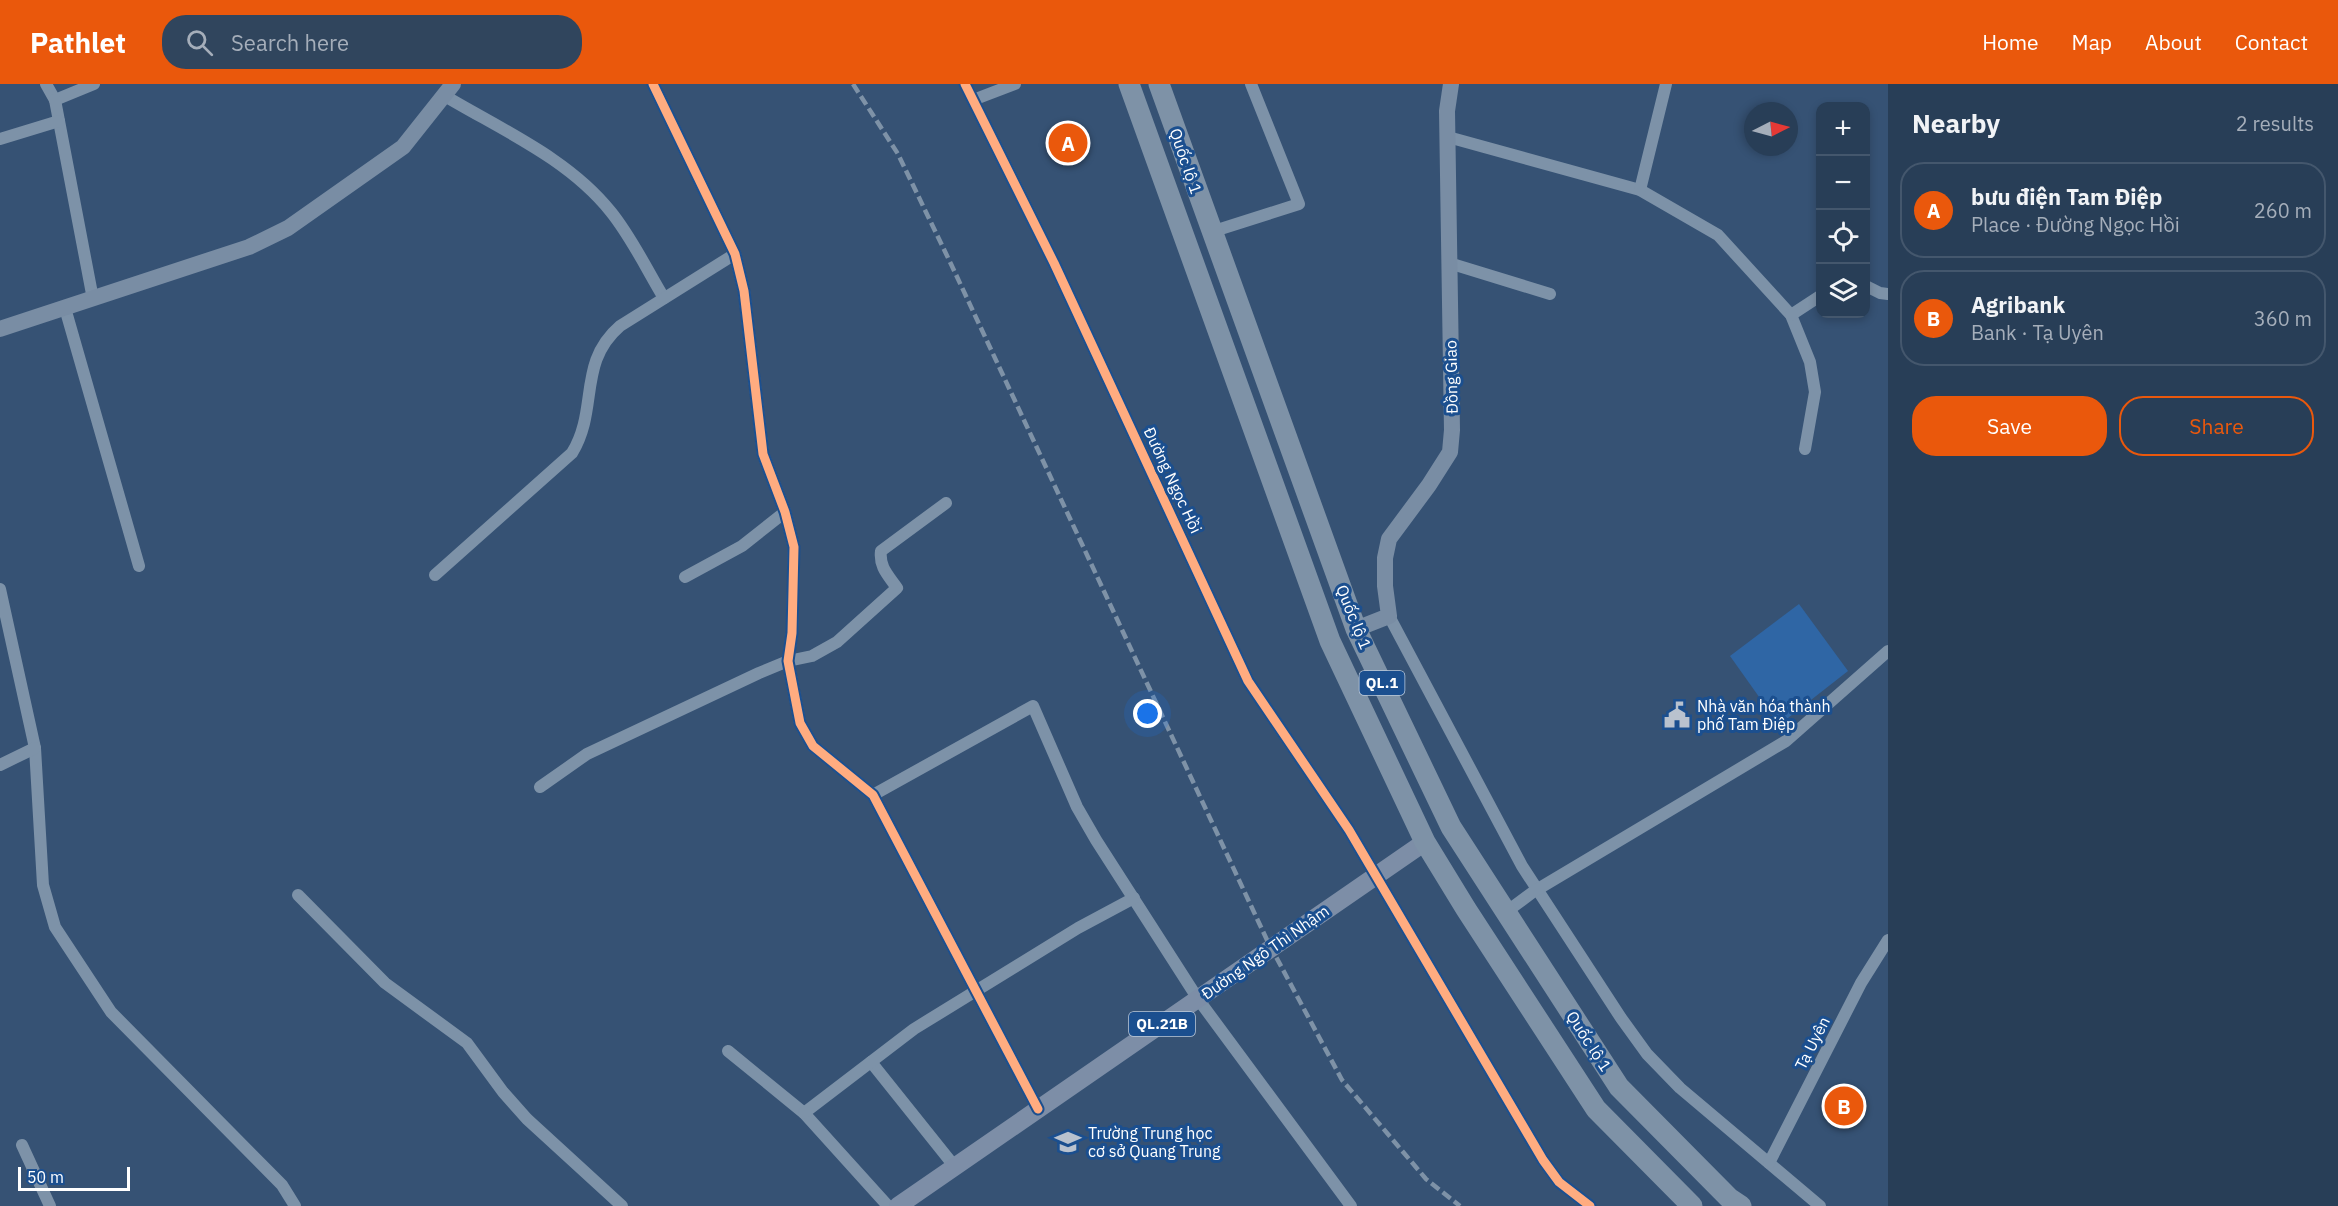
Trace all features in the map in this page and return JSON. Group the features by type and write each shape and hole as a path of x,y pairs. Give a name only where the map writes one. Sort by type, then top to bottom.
{"highway":[{"name":"Quốc lộ 1","path":"1129,84 1330,641 1425,842 1596,1109 1692,1206"},
{"name":"Quốc lộ 1","path":"1160,84 1211,232 1356,628 1450,825 1619,1087 1730,1203"},
{"path":"1425,842 1450,825"}],"main road":[{"name":"Đồng Giao","path":"1389,616 1385,586 1385,558 1389,539 1450,452 1447,111 1451,84"},
{"path":"0,329 249,247 288,228 403,147 449,90"},
{"path":"1356,628 1389,616"},
{"name":"Đường Ngô Thì Nhậm","path":"906,1204 1038,1109 1425,842"}],"street":[{"path":"46,84 55,100 93,298"},
{"path":"55,100 94,84"},
{"path":"653,84 735,254 744,291 763,454 785,512 794,547 792,633 788,661 800,723 813,746 873,795 1038,1109"},
{"name":"Đường Ngọc Hồi","path":"965,84 1059,273 1248,681 1349,830 1543,1160 1559,1182 1590,1206"},
{"path":"973,100 1015,84"},
{"path":"1211,232 1299,204 1251,84"},
{"path":"1640,190 1666,84"},
{"path":"449,90 558,163 584,184 611,212 664,298"},
{"path":"0,139 59,122"},
{"path":"1448,137 1640,190 1718,235 1791,315 1810,362 1815,392 1805,449"},
{"path":"435,575 572,453 580,440 586,420 592,372 606,338 620,326 735,254"},
{"path":"1449,263 1551,294"},
{"path":"1870,288 1888,294"},
{"path":"1791,315 1816,299"},
{"path":"64,308 139,566"},
{"path":"540,787 587,754 788,661 812,656 837,642 897,588 882,568 881,551 946,503"},
{"path":"686,577 742,546 785,512"},
{"path":"0,589 35,748 43,885 55,927 111,1012 282,1185 295,1206"},
{"path":"1389,616 1522,866 1647,1054 1680,1088 1820,1206"},
{"path":"1506,912 1537,890 1786,741 1888,651"},
{"path":"873,795 1033,706 1077,807 1198,999 1351,1206"},
{"path":"0,765 35,748"},
{"path":"298,895 385,983 467,1043 503,1092 527,1119 622,1206"},
{"path":"804,1113 914,1029 1078,928 1134,898"},
{"name":"Tạ Uyên","path":"1769,1163 1861,983 1888,940"},
{"path":"728,1051 804,1113 888,1206"},
{"path":"871,1062 955,1167"},
{"path":"22,1145 50,1206"}],"shaded area":[{"path":"1799,604 1848,671 1779,725 1730,656"}],"railway":[{"path":"853,84 898,154 1267,940 1342,1080 1426,1179 1460,1206"}],"cycle path":[{"path":"653,84 735,254 744,291 763,454 785,512 794,547 792,633 788,661 800,723 813,746 873,795 1038,1109"},
{"path":"965,84 1054,263 1248,681 1349,830 1543,1160 1559,1182 1590,1206"}],"place":[{"name":"bưu điện Tam Điệp","path":"1068,143"},
{"name":"Nhà văn hóa thành phố Tam Điệp","path":"1677,715"},
{"name":"Agribank","path":"1844,1106"},
{"name":"Trường Trung học cơ sở Quang Trung","path":"1068,1142"}]}
